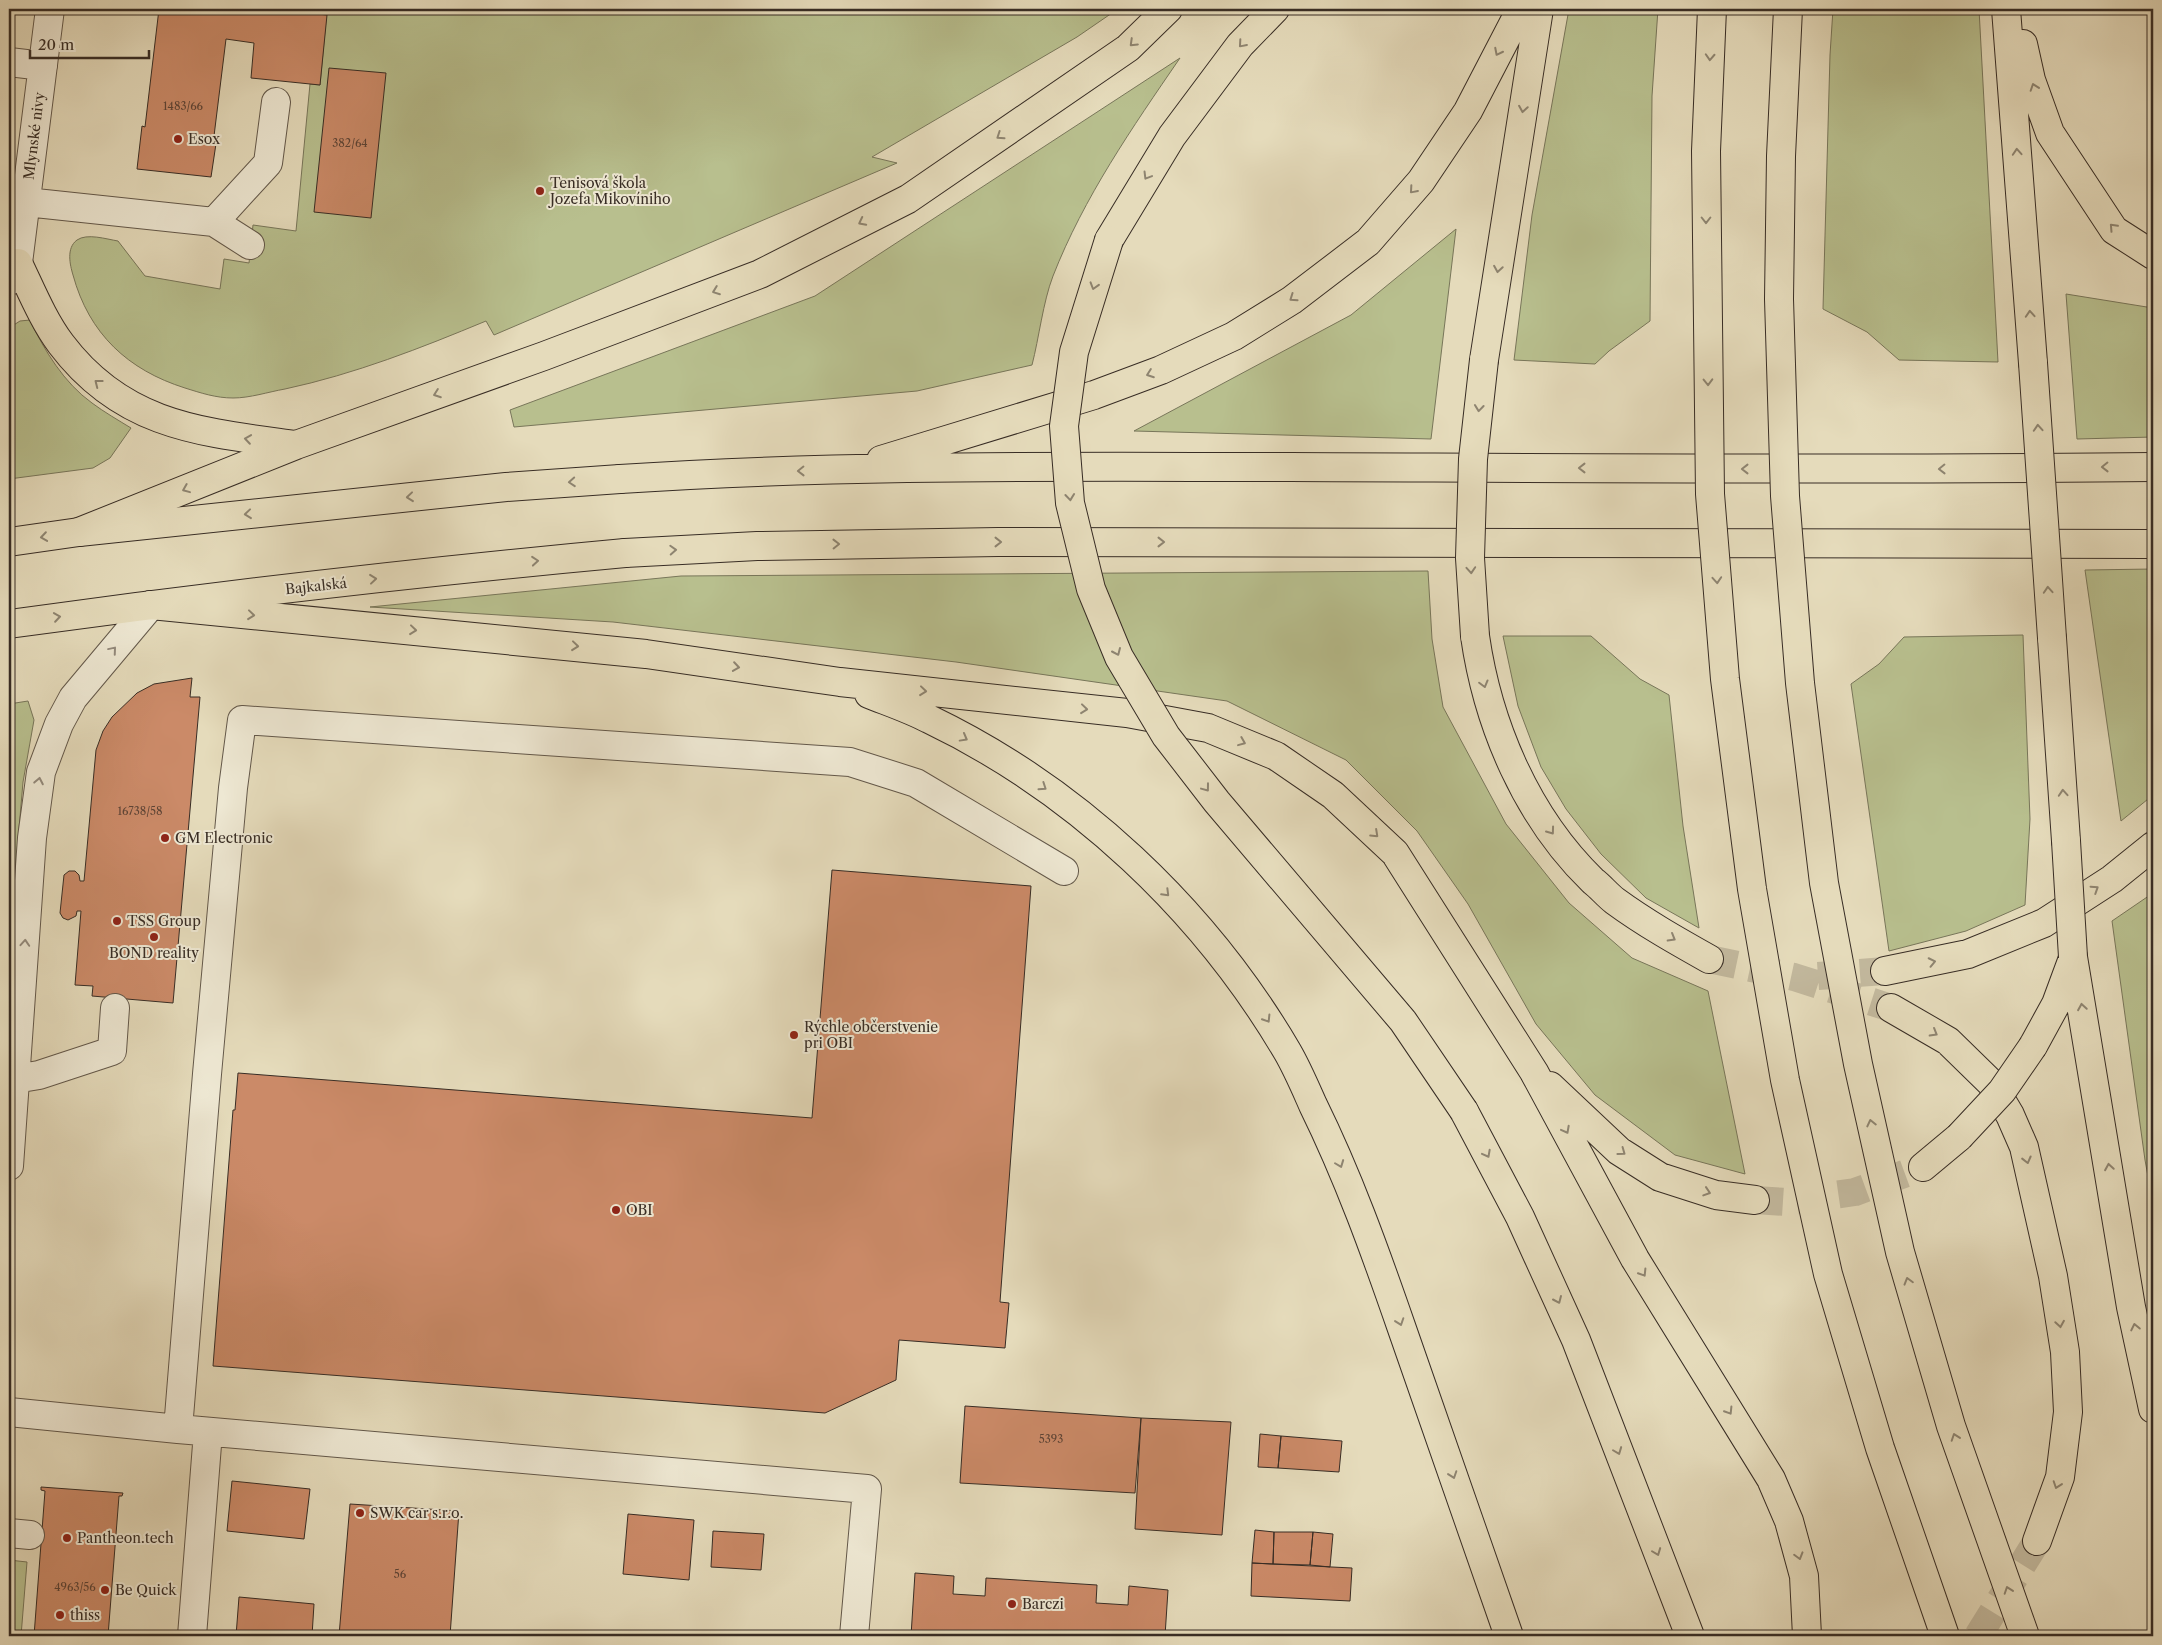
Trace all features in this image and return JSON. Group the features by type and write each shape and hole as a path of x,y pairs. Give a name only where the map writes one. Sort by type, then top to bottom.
{"main road":[{"path":"79,532 296,445 544,356 760,274 908,198 1128,48 1168,9"},
{"path":"1275,9 1240,45 1172,136 1109,240 1074,352 1064,426 1070,503 1091,589 1115,648 1166,736 1217,802 1403,1021 1464,1111 1520,1217 1576,1340 1690,1636"},
{"path":"850,470 1094,395 1161,370 1234,336 1292,300 1368,242 1421,181 1468,111 1521,9"},
{"path":"1539,9 1484,360 1473,459 1470,558 1475,636 1480,669 1491,708 1508,754 1539,815 1571,859 1614,901 1660,931 1709,959"},
{"path":"1712,9 1706,151 1710,494 1725,680 1752,889 1785,1080 1828,1274 1880,1448 1944,1636"},
{"path":"1788,9 1781,156 1779,299 1785,496 1800,683 1824,883 1858,1064 1900,1252 1951,1426 2025,1636"},
{"path":"2006,9 2033,363 2073,956 2131,1307 2153,1409"},
{"path":"2015,9 2031,80 2050,133 2114,230 2153,255"},
{"path":"13,272 38,306 60,343 85,373 113,395 148,415 194,429 296,445"},
{"path":"9,542 79,532 506,487 726,472 1004,466 1921,469 2153,467"},
{"name":"Bajkalská","path":"9,624 151,605 512,564 624,553 757,546 998,542 2153,544"},
{"path":"151,605 646,654 840,682 1128,714 1208,728 1276,756 1333,795 1395,853 1534,1072 1635,1259 1771,1479 1789,1521 1804,1576 1807,1636"},
{"path":"840,682 930,719 1011,765 1060,798 1126,852 1189,916 1247,987 1288,1053 1335,1150 1384,1276 1509,1636"},
{"path":"1885,972 1968,954 2044,923 2112,878 2153,846"},
{"path":"1923,1167 1958,1137 2002,1091 2033,1046 2056,1004 2073,956"},
{"path":"1891,1008 1948,1041 1991,1082 2010,1115 2024,1147 2052,1276 2064,1352 2068,1412 2060,1477 2037,1541"},
{"path":"1534,1072 1619,1151 1660,1177 1716,1195 1755,1200"}],"street":[{"name":"Mlynské nivy","path":"13,272 26,202 50,9"},
{"path":"9,62 43,66"},
{"path":"214,222 268,163 276,102"},
{"path":"26,202 214,222 250,245"},
{"path":"9,1166 32,838 41,772 59,724 73,698 151,605"},
{"path":"178,1429 207,1074 233,788 242,720 850,762 916,783 1064,870"},
{"path":"15,1079 39,1075 112,1051 115,1008"},
{"path":"9,1412 208,1432 867,1489 854,1636"},
{"path":"192,1636 208,1432"}],"green space":[{"name":"Tenisová škola Jozefa Mikovíniho","path":"327,9 1112,9 1112,13 1077,37 872,157 897,163 494,335 486,321 412,350 337,376 246,397 227,398 215,396 164,380 129,360 100,332 80,296 71,266 71,247 77,240 86,237 118,241 145,276 220,289 224,259 249,263 253,225 296,231 310,84 320,85"},
{"path":"1569,9 1658,9 1652,96 1650,321 1609,351 1595,364 1514,360 1532,215"},
{"path":"1833,9 1979,9 1998,362 1899,360 1867,332 1823,309"},
{"path":"1180,58 1110,164 1079,218 1065,247 1050,286 1032,365 917,391 514,427 510,410 815,296"},
{"path":"1456,229 1431,439 1134,431 1351,315"},
{"path":"2066,294 2153,308 2153,437 2077,439"},
{"path":"30,320 48,354 72,386 97,406 131,428 110,458 93,468 9,479 9,328 20,321"},
{"path":"2153,569 2153,795 2121,821 2085,570"},
{"path":"1428,571 1432,639 1443,707 1506,824 1569,903 1632,958 1708,991 1745,1174 1675,1155 1595,1095 1536,1024 1468,904 1417,831 1346,760 1227,701 956,662 613,622 370,607 681,576"},
{"path":"2023,635 2030,819 2025,905 1966,931 1889,951 1851,684 1879,664 1904,637"},
{"path":"1503,636 1591,636 1640,679 1669,695 1683,826 1699,928 1646,898 1601,854 1566,809 1541,767 1518,706"},
{"path":"28,701 34,720 23,782 9,945 9,704"},
{"path":"2153,893 2153,1204 2145,1160 2112,921"},
{"path":"9,1560 27,1562 21,1636 9,1636"}],"building":[{"path":"159,9 270,9 327,15 320,85 251,78 254,43 226,39 214,136 217,137 211,177 137,169 142,126 145,127"},
{"path":"329,68 386,73 371,218 314,212"},
{"name":"GM Electronic","path":"192,678 190,697 200,697 173,1003 92,996 93,986 75,985 81,911 77,911 76,916 68,920 63,918 60,913 64,875 69,871 75,871 79,875 80,881 84,881 96,750 103,731 112,717 137,693 154,684"},
{"name":"OBI","path":"832,870 1031,886 1000,1302 1009,1303 1005,1348 899,1340 896,1380 825,1413 213,1366 233,1110 235,1110 238,1073 812,1118"},
{"path":"965,1406 1141,1418 1135,1493 960,1483"},
{"path":"1141,1418 1231,1422 1222,1535 1135,1529"},
{"path":"1260,1434 1281,1436 1278,1468 1258,1467"},
{"path":"1281,1436 1342,1441 1339,1472 1278,1468"},
{"path":"232,1481 310,1489 304,1539 227,1531"},
{"path":"41,1487 123,1493 122,1496 119,1496 108,1636 34,1636 45,1491 41,1490"},
{"path":"350,1504 459,1511 450,1636 339,1636"},
{"path":"628,1514 694,1520 689,1580 623,1574"},
{"path":"1255,1530 1274,1532 1273,1564 1252,1563"},
{"path":"713,1531 764,1534 761,1570 711,1567"},
{"path":"1274,1532 1313,1532 1310,1565 1273,1564"},
{"path":"1313,1532 1333,1534 1330,1567 1310,1565"},
{"path":"1252,1563 1352,1568 1350,1601 1251,1596"},
{"name":"Barczi","path":"915,1573 954,1576 953,1594 985,1596 986,1578 1097,1585 1096,1603 1128,1605 1129,1586 1168,1590 1165,1636 911,1636"},
{"path":"239,1597 314,1604 312,1636 236,1636"}],"tunnel":[{"path":"1709,959 1794,977 1891,1008"},
{"path":"1818,976 1885,971"},
{"path":"1755,1200 1786,1202 1855,1192 1923,1167"},
{"path":"1978,1636 2037,1541"}],"place":[{"name":"Esox","path":"178,139"},
{"name":"Tenisová škola Jozefa Mikovíniho","path":"540,191"},
{"name":"GM Electronic","path":"165,838"},
{"name":"TSS Group","path":"117,921"},
{"name":"BOND reality","path":"154,937"},
{"name":"Rýchle občerstvenie pri OBI","path":"794,1035"},
{"name":"OBI","path":"616,1210"},
{"name":"SWK car s.r.o.","path":"360,1513"},
{"name":"Pantheon.tech","path":"67,1538"},
{"name":"Be Quick","path":"105,1590"},
{"name":"Barczi","path":"1012,1604"},
{"name":"thiss","path":"60,1615"}]}
